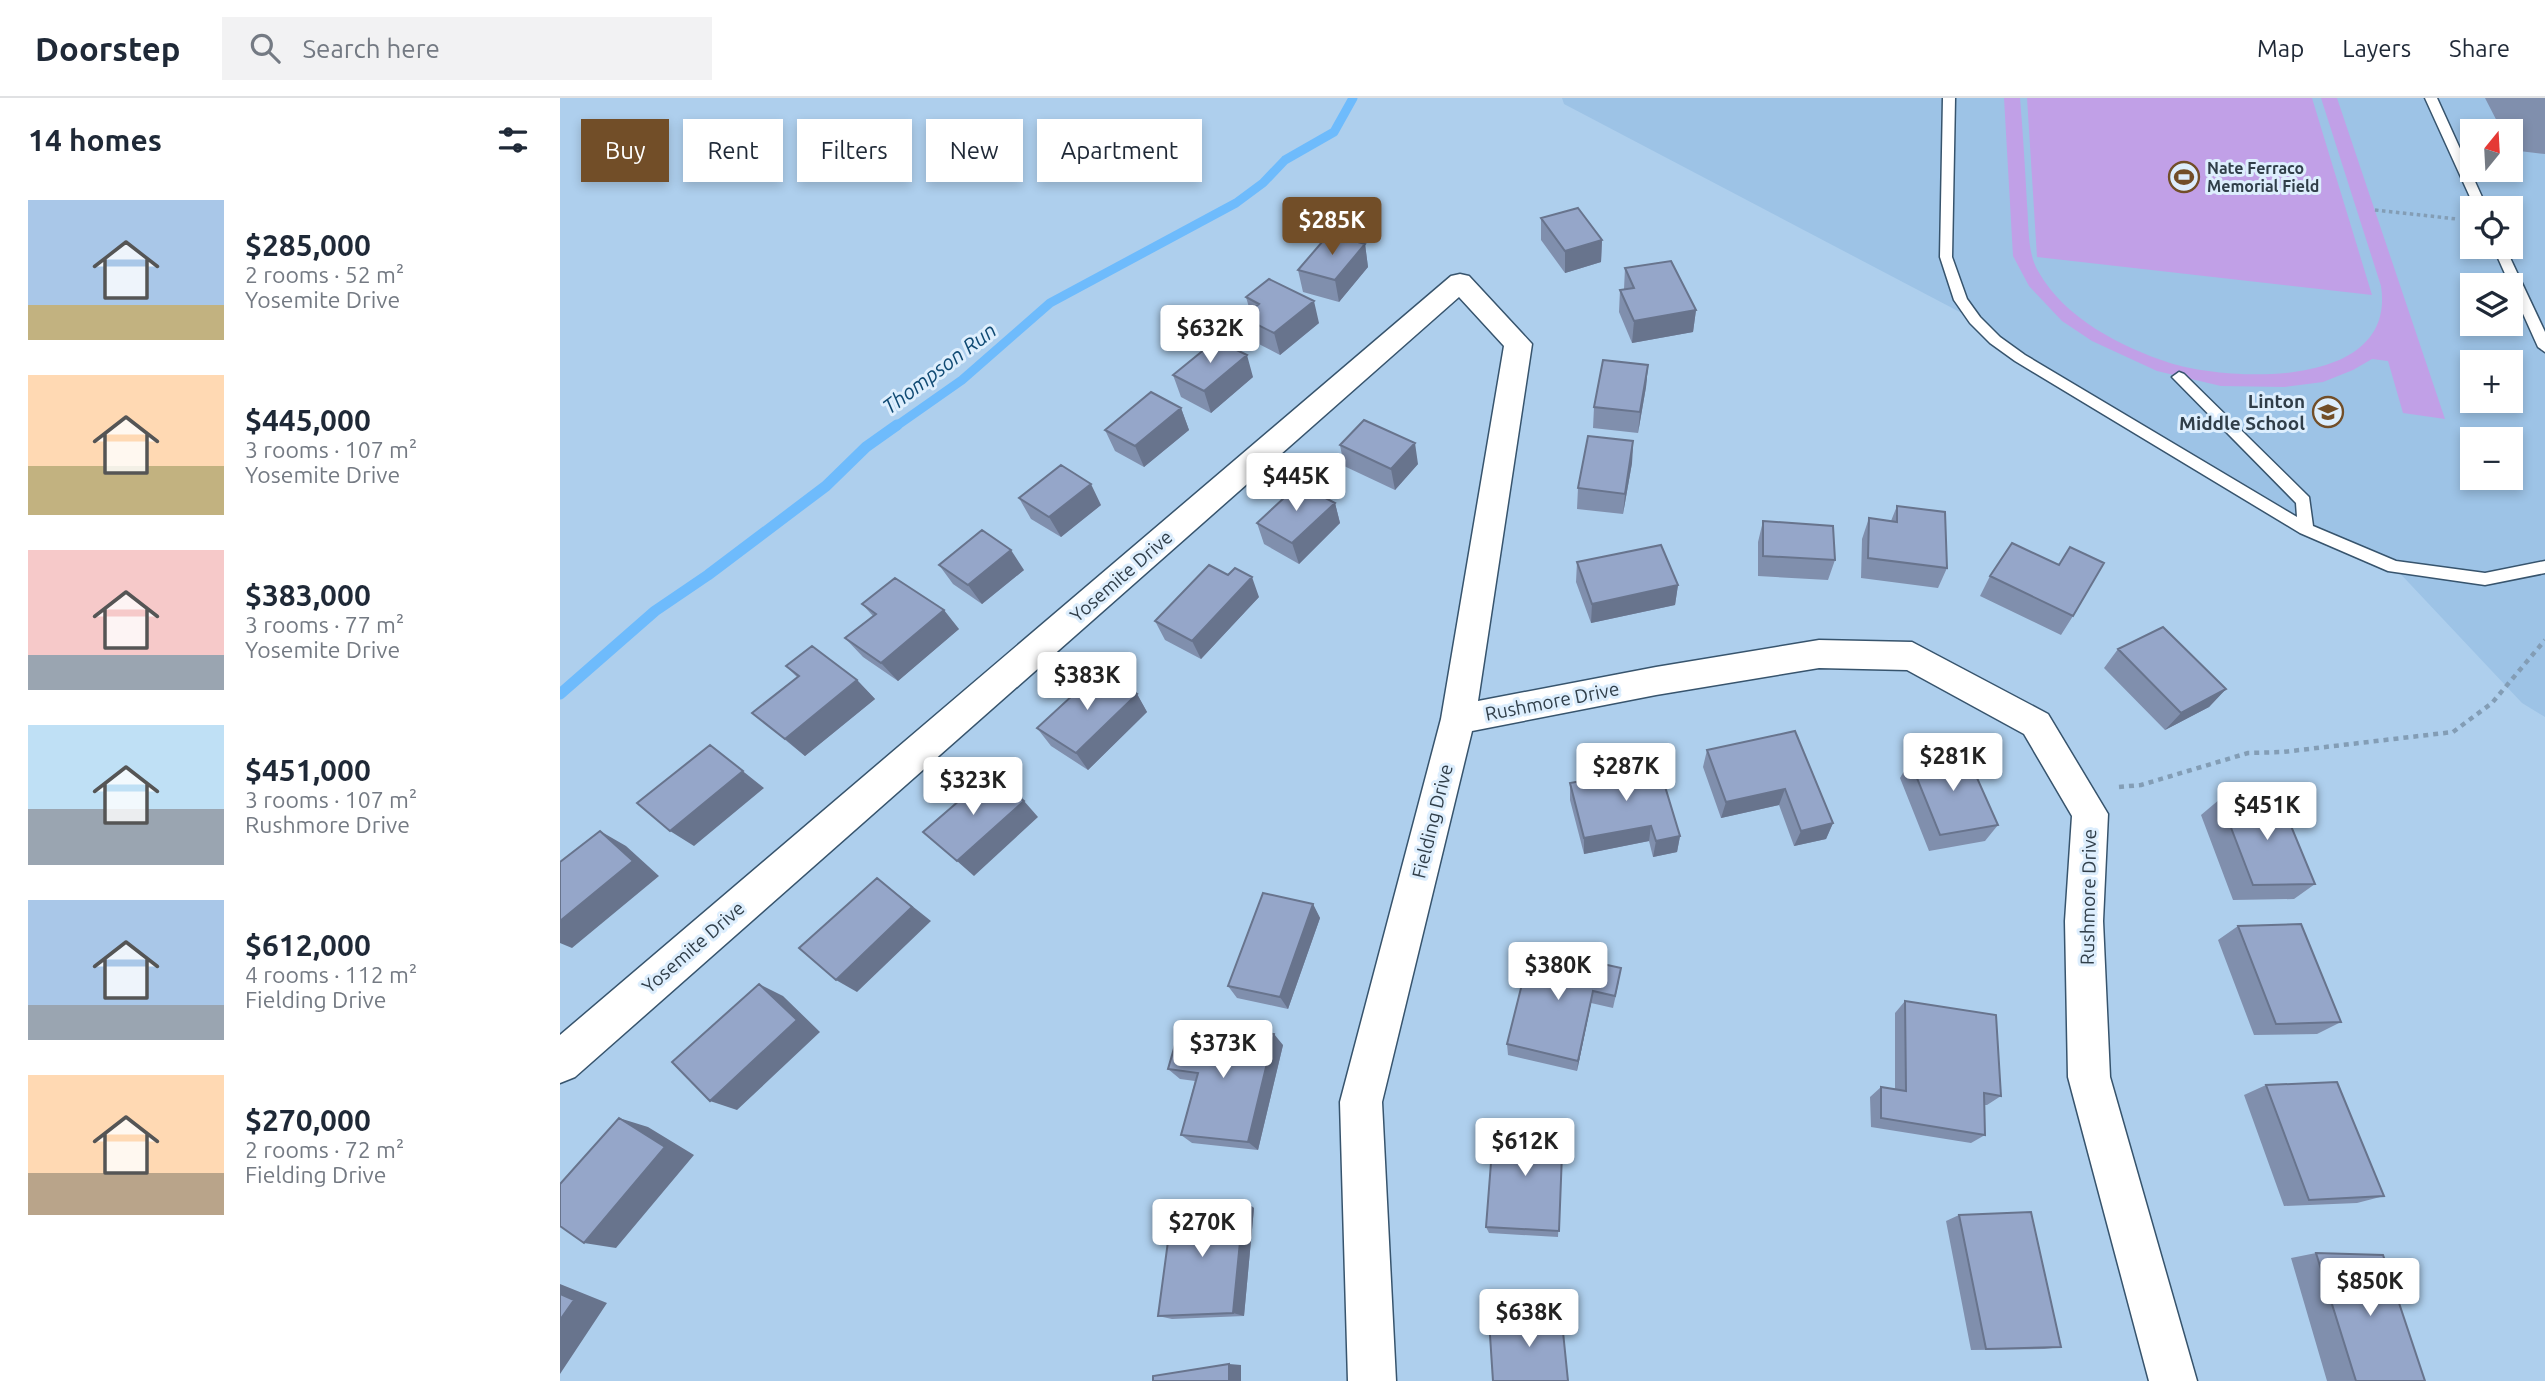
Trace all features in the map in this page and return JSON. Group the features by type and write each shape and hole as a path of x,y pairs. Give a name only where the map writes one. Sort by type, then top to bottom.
{"street":[{"name":"Fielding Drive","path":"1372,1381 1361,1102 1458,719 1518,344 1460,282"},
{"name":"Yosemite Drive","path":"560,1062 1460,282"},
{"name":"Rushmore Drive","path":"1458,719 1656,681 1819,654 1912,656 2036,724 2090,814 2084,921 2089,1077 2173,1381"}],"lane":[{"path":"1949,98 1946,257 1961,299 1975,320 1995,340 2020,358 2305,529 2394,567 2485,579 2545,567"},
{"path":"2431,98 2476,196"},
{"path":"2505,259 2545,347"},
{"path":"2179,377 2304,501 2305,529"}],"path":[{"path":"2375,210 2460,219"},
{"path":"2076,790 2141,785 2248,753 2283,752 2453,732 2492,703 2545,640"}],"shaded area":[{"name":"Linton Middle School","path":"1562,98 2545,98 2545,717 2522,703 2394,567 2281,510 2128,422 1975,320 1564,104"},
{"path":"2004,98 2020,98 2028,230 2034,264 2049,288 2063,303 2095,329 2170,363 2231,373 2268,374 2305,370 2338,361 2364,344 2379,320 2381,286 2321,98 2337,98 2445,419 2403,413 2388,361 2372,359 2323,382 2285,387 2221,386 2157,371 2092,341 2062,321 2029,286 2013,256"},
{"name":"Nate Ferraco Memorial Field","path":"2027,98 2312,98 2372,295 2037,257"}],"building":[{"path":"1578,208 1602,240 1565,251 1541,218"},
{"path":"1329,234 1365,244 1335,280 1298,270"},
{"path":"1671,261 1696,310 1634,321 1620,290 1634,288 1625,268"},
{"path":"1269,279 1314,301 1274,333 1242,317 1259,304 1246,297"},
{"path":"1216,340 1247,355 1204,391 1173,375"},
{"path":"1603,360 1648,365 1640,412 1594,407"},
{"path":"1151,392 1181,408 1135,446 1105,430"},
{"path":"1364,420 1415,443 1391,469 1340,445"},
{"path":"1588,436 1633,441 1625,494 1578,488"},
{"path":"1061,465 1091,484 1049,517 1019,498"},
{"path":"1299,484 1335,503 1292,543 1257,523"},
{"path":"1897,506 1945,512 1947,568 1868,558 1869,518 1897,522"},
{"path":"1763,521 1833,526 1835,560 1763,556"},
{"path":"982,530 1011,550 968,585 939,565"},
{"path":"2012,543 2059,565 2070,547 2104,563 2073,616 1990,576"},
{"path":"1661,545 1678,585 1592,604 1577,562"},
{"path":"1209,565 1228,575 1235,568 1252,577 1192,641 1155,621"},
{"path":"895,578 944,610 881,663 845,638 876,614 862,604"},
{"path":"2163,627 2226,689 2181,713 2118,649"},
{"path":"812,646 857,680 785,739 752,713 799,676 786,666"},
{"path":"1099,671 1137,694 1076,753 1037,728"},
{"path":"1795,731 1833,823 1801,831 1785,789 1726,802 1707,750"},
{"path":"710,745 743,771 670,831 637,803"},
{"path":"1965,751 1998,825 1940,835 1910,761"},
{"path":"1657,760 1680,836 1656,841 1651,826 1584,838 1570,783 1636,771 1634,764"},
{"path":"990,774 1024,801 957,861 923,832"},
{"path":"2279,797 2315,884 2253,885 2220,799"},
{"path":"600,831 633,861 560,921 560,862"},
{"path":"877,878 912,907 836,980 799,948"},
{"path":"1263,893 1313,904 1280,997 1228,986"},
{"path":"2301,924 2341,1022 2276,1024 2238,926"},
{"path":"1531,948 1621,968 1615,996 1593,991 1578,1061 1507,1044"},
{"path":"759,984 797,1020 710,1101 672,1062"},
{"path":"1905,1001 1996,1015 2001,1096 1984,1093 1985,1135 1881,1118 1881,1087 1906,1091"},
{"path":"1203,1026 1274,1034 1248,1142 1181,1135 1198,1073 1168,1069 1179,1031 1201,1033"},
{"path":"2337,1082 2384,1196 2309,1200 2266,1085"},
{"path":"619,1118 665,1147 584,1243 560,1226 560,1184"},
{"path":"1494,1124 1563,1128 1559,1231 1486,1227"},
{"path":"1244,1201 1233,1313 1158,1316 1173,1204"},
{"path":"2031,1212 2061,1347 1986,1349 1959,1215"},
{"path":"2316,1253 2383,1255 2425,1381 2356,1381"},
{"path":"560,1294 574,1300 560,1320"},
{"path":"1561,1312 1568,1381 1493,1381 1489,1320"},
{"path":"1229,1364 1229,1381 1153,1381 1153,1376"}],"waterway":[{"name":"Thompson Run","path":"895,427 962,380 1050,303 1236,203 1263,183 1285,160 1334,132 1353,98"},
{"name":"Thompson Run","path":"560,694 655,611 708,575 826,486 866,447 897,425"}],"place":[{"name":"Nate Ferraco Memorial Field","path":"2184,177"},
{"name":"Linton Middle School","path":"2328,412"}]}
